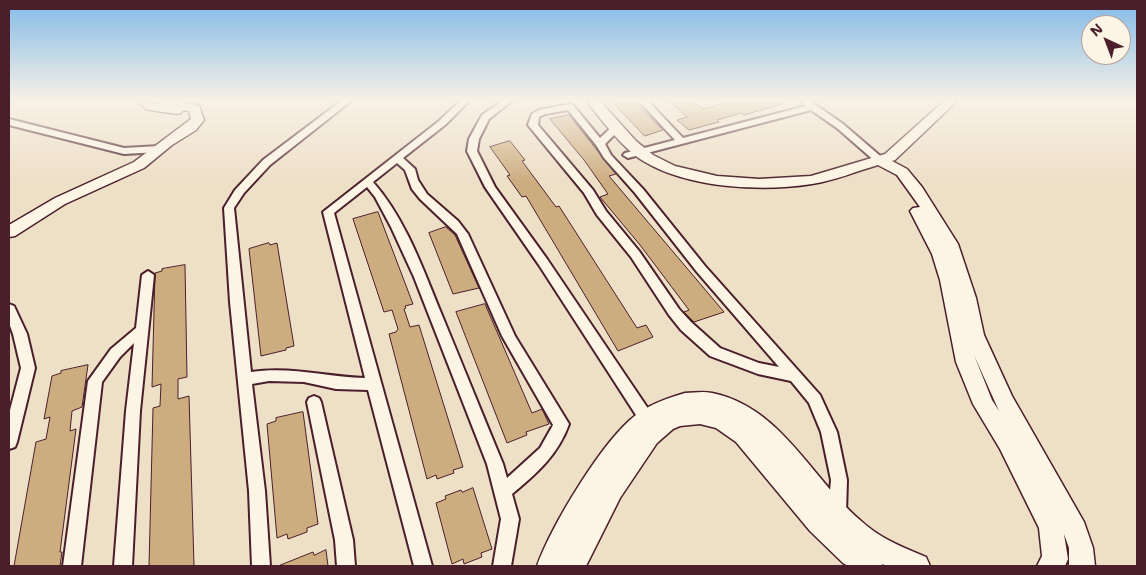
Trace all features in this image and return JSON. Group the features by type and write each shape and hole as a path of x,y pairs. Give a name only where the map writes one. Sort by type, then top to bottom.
{"street":[{"path":"31,128 124,151 152,150"},
{"path":"9,232 60,201 127,172 180,128"},
{"path":"9,223 31,207 128,164 186,128"},
{"path":"261,566 257,491 236,302 229,208 236,194 266,164 312,128"},
{"path":"424,566 328,212 433,128"},
{"path":"480,128 474,139 472,151 490,187 543,262 650,424"},
{"path":"535,128 588,192 601,213 635,254 674,312 686,326 715,352 758,368 797,377"},
{"path":"589,128 608,156 639,191 701,270 797,377 815,400 829,432 839,480 833,538"},
{"path":"611,128 644,166 681,180 724,190 776,193 814,189 854,179 874,171 882,161 890,157 922,128"},
{"path":"669,128 682,142"},
{"path":"634,154 729,128"},
{"path":"842,128 882,161 902,172 917,190 950,244 967,298 975,335 1004,400 1075,530 1082,566"},
{"path":"600,144 614,130"},
{"path":"397,158 410,169 411,179 418,191 462,233 494,306 531,379 561,424 558,436 537,463 502,491"},
{"path":"882,161 886,173 916,208 940,254 949,280 966,362 983,404 1008,442 1051,526 1055,559 1050,566"},
{"path":"368,181 380,196 420,277 492,455 510,520 502,566"},
{"path":"123,566 133,411 148,274"},
{"path":"9,309 20,334 28,368 9,442"},
{"path":"72,566 95,381 110,357 131,337 142,330"},
{"path":"246,379 269,375 304,376 336,383 374,384"},
{"path":"550,566 567,529 624,439 650,424 666,408 694,400 712,401 729,406 749,417 768,434 849,527 870,543 917,566"},
{"path":"314,402 344,540 346,566"},
{"path":"573,566 590,530 650,424 684,415 704,415 720,418 743,434 771,464 833,538 847,552 870,566"}],"building":[{"path":"557,128 579,128 616,174 609,176 724,312 694,322 684,312 689,310 640,245 600,197 608,194 584,160"},
{"path":"637,128 661,128 663,130 645,136"},
{"path":"510,141 525,160 522,161 556,207 559,206 637,328 646,325 653,337 618,351 526,196 522,197 507,176 510,175 490,147"},
{"path":"378,212 413,304 405,306 406,308 404,309 410,327 419,325 463,467 453,470 454,473 437,479 436,475 427,479 389,334 396,332 398,329 392,310 384,312 353,219"},
{"path":"446,227 455,235 479,288 453,294 429,233"},
{"path":"269,243 270,245 277,243 294,346 286,348 286,350 261,356 249,249"},
{"path":"185,265 187,377 178,379 178,399 189,396 194,566 149,566 153,408 160,406 161,384 152,387 155,273 162,271 162,269"},
{"path":"485,304 532,413 542,409 549,424 526,432 527,435 507,443 456,312"},
{"path":"88,365 82,407 72,411 70,431 76,429 60,552 62,552 60,566 14,566 36,442 46,439 50,417 44,419 52,376 61,373 61,371"},
{"path":"303,412 318,524 307,528 307,532 288,539 287,534 277,538 267,424 276,421 276,418"},
{"path":"473,488 492,549 481,553 482,557 464,564 463,559 452,564 436,503 446,499 445,496"},
{"path":"326,550 328,566 278,566 313,552 314,555"}]}
